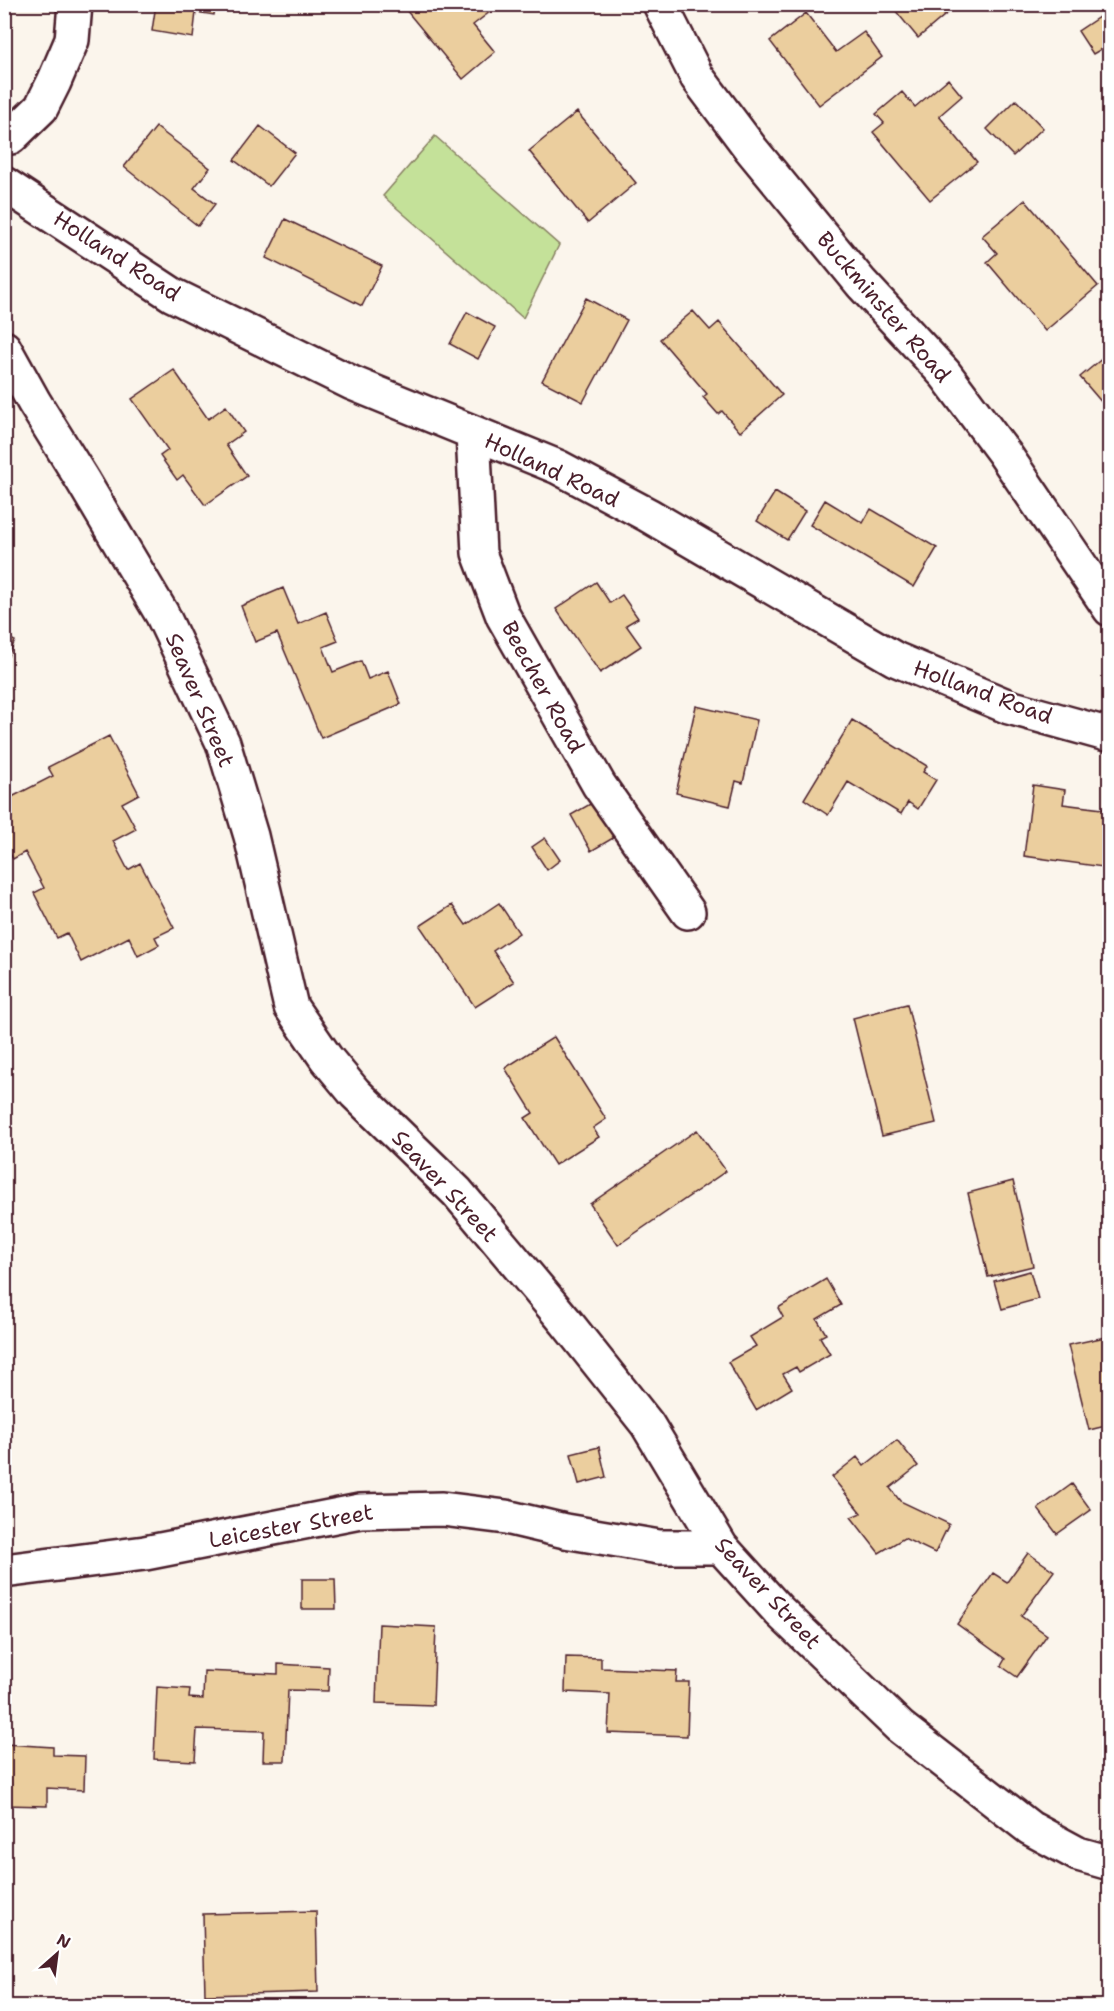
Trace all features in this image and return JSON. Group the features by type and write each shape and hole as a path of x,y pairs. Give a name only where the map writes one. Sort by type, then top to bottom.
{"street":[{"path":"4,138 11,137 41,108 72,40 75,4"},
{"name":"Buckminster Road","path":"660,4 697,77 751,149 861,283 945,374 1004,453 1110,609"},
{"name":"Holland Road","path":"4,184 173,295 352,383 558,468 648,515 895,659 1009,707 1110,735"},
{"name":"Seaver Street","path":"4,348 162,614 223,744 251,836 291,1007 326,1058 356,1093 457,1192 566,1322 647,1424 721,1547 779,1611 900,1727 1030,1828 1078,1854 1110,1863"},
{"name":"Beecher Road","path":"473,433 479,554 503,616 599,785 688,912"},
{"name":"Leicester Street","path":"4,1571 145,1553 360,1511 442,1509 506,1517 565,1531 659,1547 721,1547"}],"green space":[{"path":"435,136 559,245 523,318 383,196"}],"building":[{"path":"156,4 216,4 214,15 196,12 193,38 152,31"},
{"path":"401,4 486,4 491,11 473,25 495,52 463,79"},
{"path":"890,4 947,4 951,10 918,38"},
{"path":"806,13 836,52 864,32 882,57 819,105 770,41"},
{"path":"1102,15 1110,27 1110,44 1093,54 1078,31"},
{"path":"948,79 962,96 939,116 977,162 930,200 873,132 884,123 876,114 902,92 915,107"},
{"path":"1016,100 1043,128 1013,156 987,129"},
{"path":"577,112 636,183 588,223 529,151"},
{"path":"260,126 295,153 269,186 234,160"},
{"path":"156,127 210,168 194,188 215,204 198,226 124,167"},
{"path":"1025,200 1098,286 1045,331 987,262 997,253 982,236"},
{"path":"285,219 382,266 362,306 266,258"},
{"path":"586,298 627,320 583,402 542,381"},
{"path":"693,311 710,330 719,322 782,395 740,432 722,411 718,414 703,397 707,394 660,339"},
{"path":"467,312 495,327 478,359 450,344"},
{"path":"1110,352 1110,412 1080,377"},
{"path":"174,370 208,419 226,406 244,432 226,445 247,476 205,505 183,475 177,480 160,456 168,450 132,399"},
{"path":"775,492 805,511 787,540 757,521"},
{"path":"825,500 863,523 871,509 937,548 914,587 810,525"},
{"path":"596,582 610,603 622,595 638,618 626,625 641,646 600,673 556,609"},
{"path":"283,588 298,624 326,612 338,641 323,647 333,672 361,661 368,679 388,671 401,704 321,738 277,633 255,642 241,606"},
{"path":"4,636 15,641 4,664"},
{"path":"696,706 757,720 743,783 736,781 730,806 676,793"},
{"path":"852,720 927,766 923,772 936,780 918,809 908,802 901,814 848,782 828,815 804,799"},
{"path":"109,736 139,794 122,803 136,829 113,841 128,870 140,863 174,928 155,937 159,945 138,956 129,937 81,962 67,933 57,938 34,893 44,888 25,852 13,859 4,843 4,827 11,824 4,811 4,801 53,776 48,767"},
{"path":"1033,785 1065,790 1063,804 1110,810 1110,868 1024,856"},
{"path":"599,799 620,834 591,851 571,815"},
{"path":"545,838 560,860 547,870 532,847"},
{"path":"499,903 519,933 493,951 514,982 475,1007 420,926 452,905 466,925"},
{"path":"907,1004 936,1123 882,1136 853,1018"},
{"path":"554,1037 606,1119 593,1128 599,1137 555,1165 525,1118 533,1113 505,1068"},
{"path":"697,1130 726,1171 618,1245 590,1204"},
{"path":"1013,1181 1033,1266 988,1277 968,1193"},
{"path":"1030,1271 1038,1299 1002,1309 994,1281"},
{"path":"826,1279 841,1305 817,1319 826,1334 820,1337 830,1354 799,1372 796,1367 783,1374 792,1388 756,1410 728,1362 756,1346 750,1337 783,1317 778,1308"},
{"path":"1110,1336 1110,1425 1089,1430 1068,1345"},
{"path":"897,1440 918,1466 890,1488 900,1501 949,1524 935,1553 904,1538 879,1553 851,1517 861,1513 832,1477 857,1457 864,1466"},
{"path":"599,1447 606,1477 579,1484 571,1454"},
{"path":"1072,1484 1091,1510 1057,1534 1038,1509"},
{"path":"1028,1553 1054,1571 1021,1616 1047,1635 1017,1677 1001,1666 1005,1659 957,1624 993,1573 1007,1582"},
{"path":"302,1579 335,1579 336,1609 302,1609"},
{"path":"379,1624 436,1627 433,1705 376,1703"},
{"path":"566,1657 601,1658 601,1668 677,1671 676,1682 689,1682 687,1736 608,1733 610,1694 565,1692"},
{"path":"278,1664 329,1667 328,1691 288,1690 285,1761 263,1761 264,1731 197,1729 195,1761 154,1759 157,1687 190,1689 189,1698 203,1699 204,1671 278,1674"},
{"path":"4,1744 53,1747 53,1755 85,1756 84,1790 47,1788 47,1806 4,1805"},
{"path":"316,1911 318,1992 205,1995 203,1914"}]}
